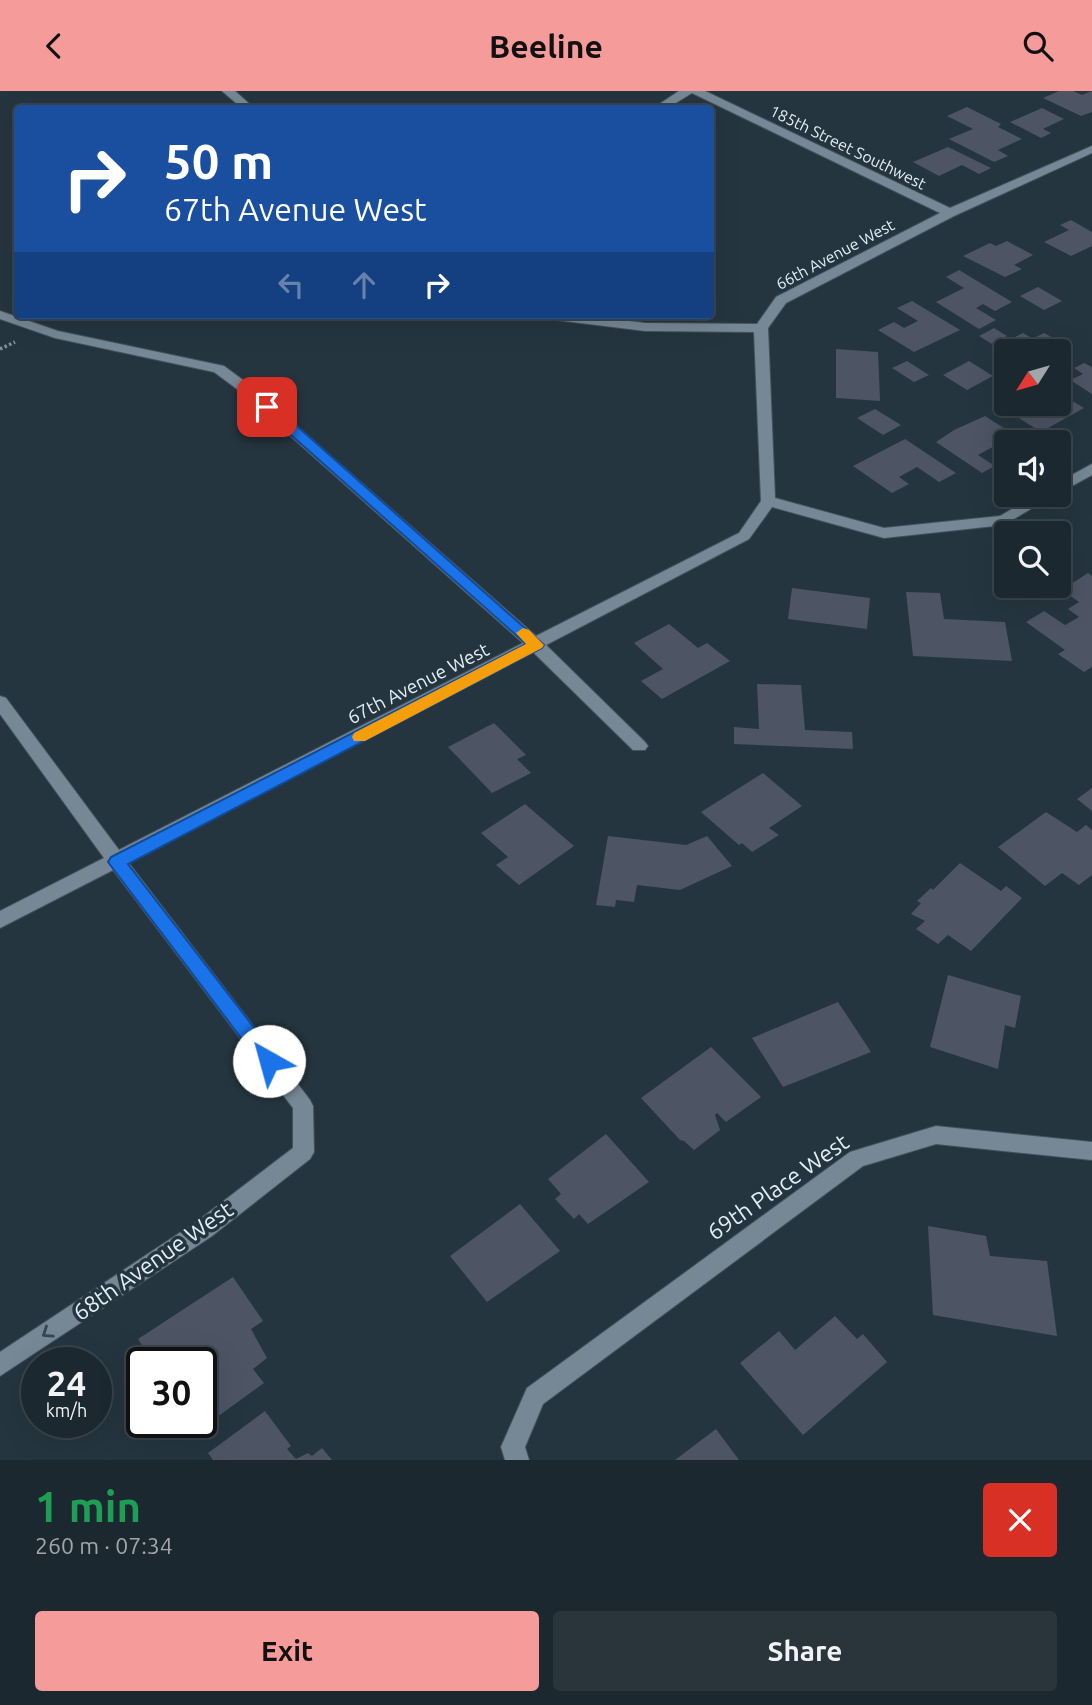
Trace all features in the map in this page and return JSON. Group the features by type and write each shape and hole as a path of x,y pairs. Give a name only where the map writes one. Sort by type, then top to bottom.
{"street":[{"path":"228,91 245,105"},
{"path":"664,105 687,91"},
{"name":"185th Street Southwest","path":"696,91 950,213"},
{"name":"66th Avenue West","path":"761,328 781,300 950,213 1092,149"},
{"path":"0,315 55,334 219,369 246,389 536,645 639,745"},
{"path":"580,319 645,327 761,328 768,501 884,533 1004,520 1026,507"},
{"path":"1071,481 1092,469"},
{"name":"67th Avenue West","path":"0,920 117,862 744,536 768,501"},
{"path":"0,702 117,862"},
{"name":"68th Avenue West","path":"0,1365 204,1230 303,1153 303,1106 117,862"},
{"name":"69th Place West","path":"517,1460 513,1447 535,1396 857,1159 936,1135 1092,1151"}],"building":[{"path":"1059,91 1073,91 1082,95 1092,91 1092,112 1081,116 1043,98"},
{"path":"967,107 1001,124 998,127 1022,139 998,150 1008,156 994,162 949,139 973,129 947,116"},
{"path":"1042,108 1064,119 1043,129 1051,133 1041,138 1010,122"},
{"path":"948,147 991,168 979,174 962,165 939,176 913,162"},
{"path":"1071,220 1092,232 1092,246 1071,256 1044,242 1069,230 1060,225"},
{"path":"1007,241 1033,255 1014,265 1022,269 1005,277 963,256 990,243 996,246"},
{"path":"959,270 1012,302 995,311 983,304 976,308 996,320 979,329 936,302 964,288 946,277"},
{"path":"1038,287 1062,301 1044,310 1020,296"},
{"path":"912,301 960,330 914,352 878,330 894,322 904,328 918,321 897,308"},
{"path":"994,328 1007,336 994,339 992,344 979,336"},
{"path":"1023,333 1033,339 1011,339"},
{"path":"1044,333 1055,339 1039,339 1036,337"},
{"path":"836,349 878,352 880,401 836,398"},
{"path":"907,361 929,375 914,382 892,368"},
{"path":"969,361 993,376 967,390 943,375"},
{"path":"1084,363 1092,367 1092,394 1071,381 1083,374 1074,368"},
{"path":"1071,400 1084,408 1071,415"},
{"path":"875,409 901,425 883,435 857,418"},
{"path":"985,416 1007,430 994,430 994,446 978,455 994,467 982,473 936,442 954,430"},
{"path":"1017,417 1068,417 1045,430 1038,430"},
{"path":"905,439 956,473 939,482 917,467 899,477 909,484 892,493 853,466"},
{"path":"1088,573 1092,576 1092,667 1084,672 1058,654 1065,650 1026,622 1044,611 1065,625 1079,617 1068,609 1079,602 1071,596 1071,584"},
{"path":"792,588 870,598 867,629 788,619"},
{"path":"906,592 940,593 944,619 1005,622 1012,661 913,656"},
{"path":"669,624 698,648 707,643 730,661 662,699 641,681 663,669 634,643"},
{"path":"757,684 801,685 805,730 852,732 853,749 734,744 734,727 759,729"},
{"path":"494,723 526,755 517,759 531,773 492,793 448,747"},
{"path":"763,773 802,806 769,828 779,835 752,852 742,843 739,845 701,812"},
{"path":"1092,788 1092,811 1077,799"},
{"path":"525,804 574,846 519,885 496,865 508,857 481,833"},
{"path":"1046,812 1077,832 1086,825 1092,830 1092,875 1079,885 1062,873 1045,886 998,847"},
{"path":"608,836 686,845 707,836 732,866 680,890 637,885 634,902 616,900 615,907 596,905"},
{"path":"960,863 1001,891 1006,886 1022,898 971,951 948,935 938,944 916,929 925,921 911,914 921,903 917,901 931,888 933,890"},
{"path":"948,975 1021,996 1015,1028 1005,1025 998,1069 930,1047"},
{"path":"838,1002 871,1052 783,1087 752,1038"},
{"path":"711,1047 761,1097 726,1122 717,1113 715,1115 720,1130 694,1150 680,1140 641,1098"},
{"path":"606,1134 649,1182 588,1224 579,1214 574,1219 555,1199 561,1194 548,1179"},
{"path":"520,1204 560,1251 487,1302 450,1256"},
{"path":"928,1226 986,1236 990,1256 1047,1261 1057,1336 933,1315"},
{"path":"233,1277 263,1321 251,1329 267,1358 253,1369 264,1383 217,1417 217,1347 143,1347 138,1339"},
{"path":"835,1316 857,1339 863,1334 887,1362 803,1435 740,1363 779,1331 795,1350"},
{"path":"265,1411 291,1446 287,1449 296,1459 308,1453 312,1456 322,1448 332,1460 213,1460 208,1453"},
{"path":"716,1429 739,1460 675,1460"}],"slow traffic":[{"path":"359,737 536,645 523,633"}],"route":[{"path":"267,407 536,645 117,862 269,1061"}]}
